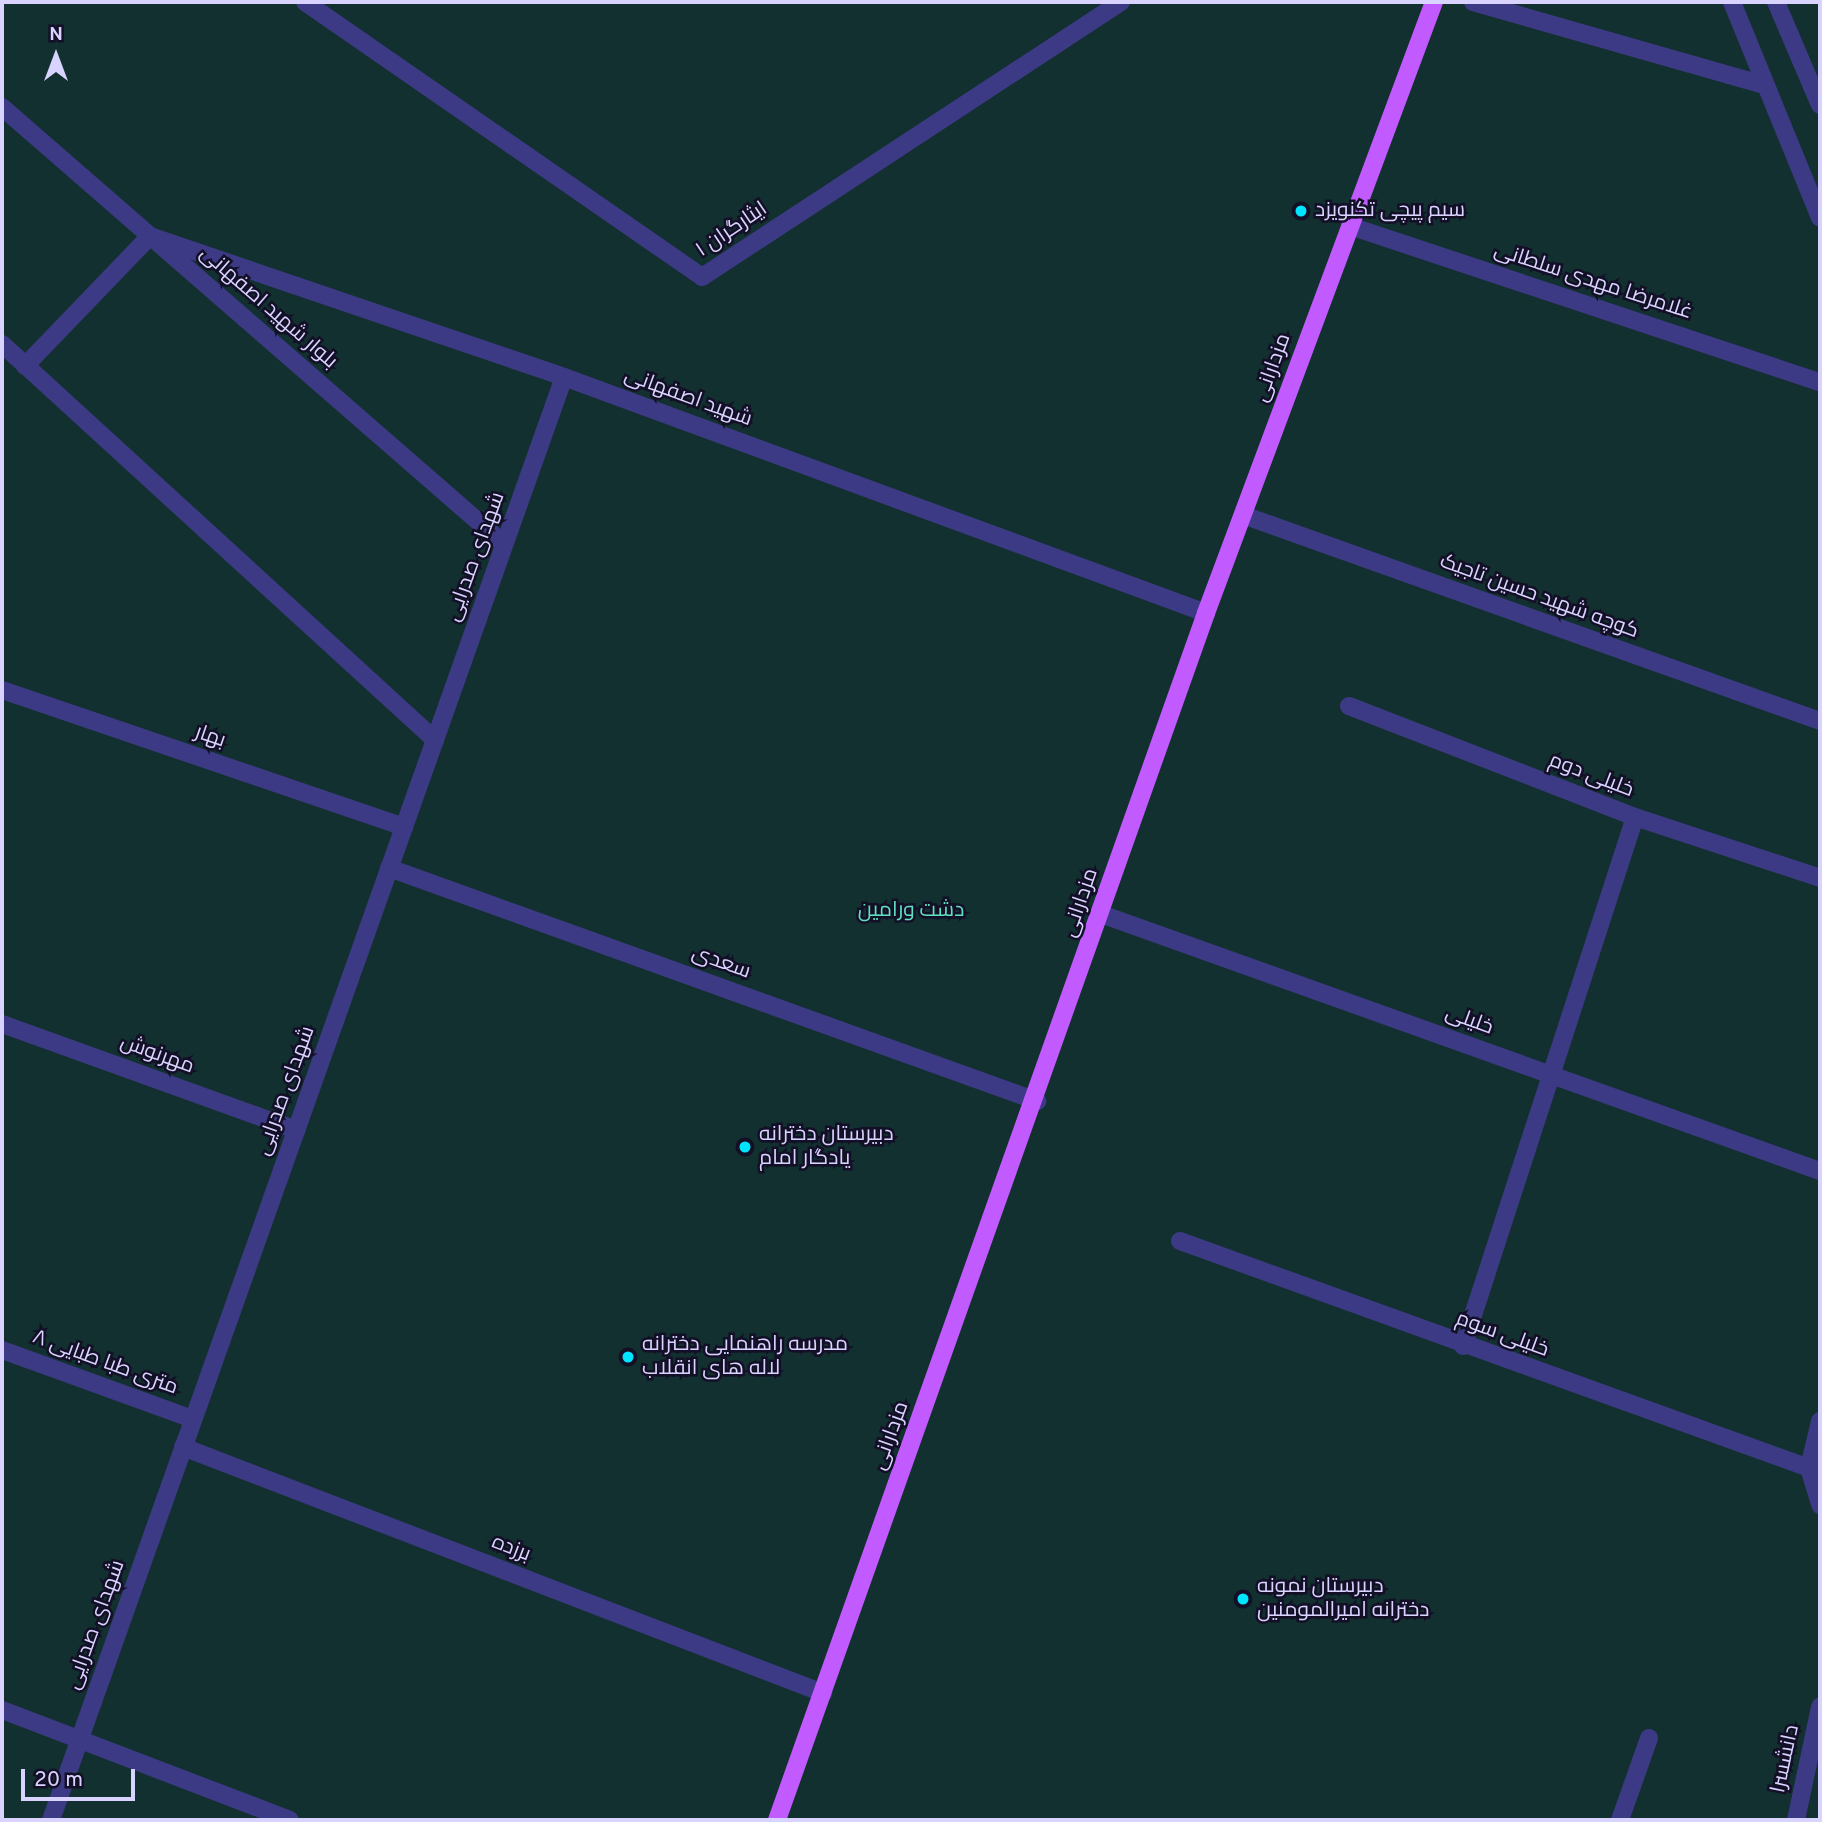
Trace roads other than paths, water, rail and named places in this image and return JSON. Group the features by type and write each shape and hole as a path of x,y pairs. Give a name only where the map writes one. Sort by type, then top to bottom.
{"main road":[{"name":"مزدارانی","path":"777,1820 1037,1101 1206,613 1434,2"}],"street":[{"name":"ایثارگران ۱","path":"305,2 702,277 1121,2"},
{"path":"1473,2 1765,85"},
{"path":"1732,2 1820,215"},
{"path":"1776,2 1820,105"},
{"name":"بلوار شهید اصفهانی","path":"2,107 504,544"},
{"name":"غلامرضا مهدی سلطانی","path":"1350,226 1820,382"},
{"path":"25,366 150,236"},
{"name":"شهید اصفهانی","path":"150,236 564,377 1206,613"},
{"path":"2,344 435,740"},
{"name":"شهدای صدرایی","path":"51,1820 564,377"},
{"name":"کوچه شهید حسین تاجیک","path":"1242,515 1820,721"},
{"name":"بهار","path":"2,690 404,827"},
{"name":"خلیلی دوم","path":"1349,706 1635,817 1820,878"},
{"path":"1463,1346 1635,817"},
{"name":"سعدی","path":"389,868 1037,1101"},
{"name":"خلیلی","path":"1101,914 1820,1171"},
{"name":"مهرنوش","path":"2,1024 296,1130"},
{"name":"خلیلی سوم","path":"1180,1241 1463,1346 1810,1468"},
{"name":"۸ متری طبا طبایی","path":"2,1350 193,1419"},
{"path":"1820,1421 1810,1468 1820,1505"},
{"name":"برزده","path":"183,1447 823,1693"},
{"name":"دانشسرا","path":"1796,1820 1820,1707"},
{"path":"2,1710 290,1820"},
{"path":"1620,1820 1649,1738"}],"place":[{"name":"سیم پیچی تکنویزد","path":"1301,211"},
{"name":"دبیرستان دخترانه یادگار امام","path":"745,1147"},
{"name":"مدرسه راهنمایی دخترانه لاله های انقلاب","path":"628,1357"},
{"name":"دبیرستان نمونه دخترانه امیرالمومنین","path":"1243,1599"}],"park label":[{"name":"دشت ورامین","path":"911,911"}]}
